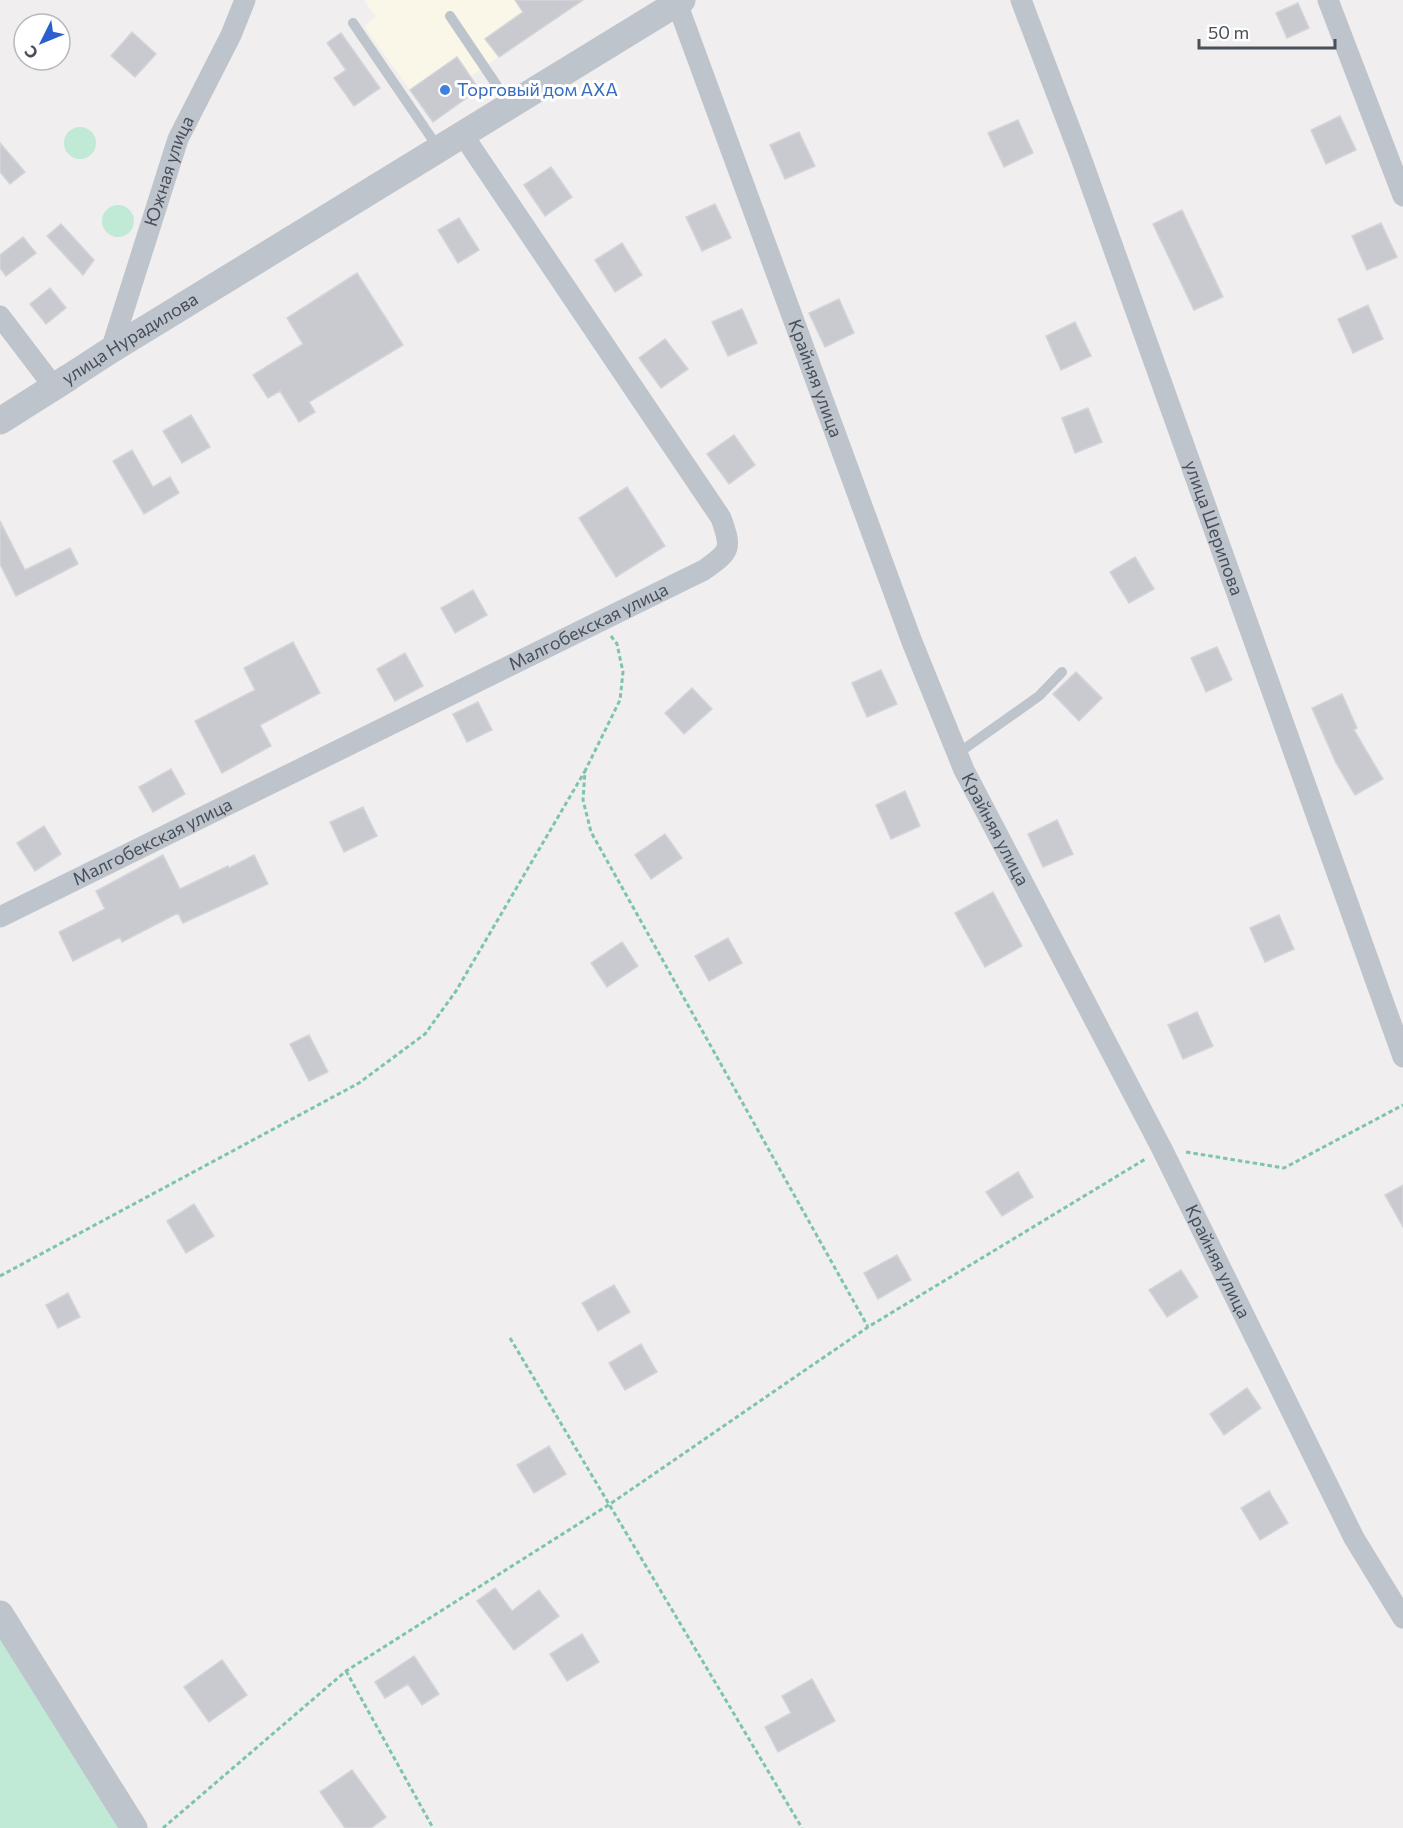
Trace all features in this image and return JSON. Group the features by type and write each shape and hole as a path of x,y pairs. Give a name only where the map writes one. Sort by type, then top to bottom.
{"street":[{"name":"Южная улица","path":"111,350 178,139 231,35 245,0"},
{"name":"улица Шерипова","path":"1021,0 1080,155 1403,1057"},
{"path":"1328,0 1403,196"},
{"name":"улица Нурадилова","path":"54,387 679,1"},
{"name":"Крайняя улица","path":"679,1 912,642 969,781 1162,1149 1354,1538 1403,1618"},
{"name":"Малгобекская улица","path":"0,916 704,570 724,556 729,540 722,518 463,135"},
{"name":"улица Нурадилова","path":"54,387 439,149"},
{"path":"0,315 54,387 0,421"},
{"path":"0,1614 134,1828"}],"lane":[{"path":"450,16 510,105"},
{"path":"353,23 439,149"},
{"path":"957,754 1039,696 1062,672"}],"path":[{"path":"0,1276 359,1083 425,1034 456,992 585,771 620,700 623,672 616,644 600,621"},
{"path":"585,771 583,800 591,832 868,1327"},
{"path":"163,1828 346,1671 610,1504 868,1327 1162,1149 1284,1168 1403,1105"},
{"path":"510,1338 802,1828"},
{"path":"346,1671 433,1828"}],"shaded area":[{"path":"364,0 583,0 471,76 479,89 433,122 364,26 376,17"}],"green space":[{"path":"80,127 91,132 96,143 91,154 80,159 69,154 64,143 69,132"},
{"path":"118,205 129,210 134,221 129,232 118,237 107,232 102,221 107,210"},
{"path":"0,1614 134,1828 0,1828"}],"building":[{"path":"515,0 583,0 499,57 485,39 523,12"},
{"path":"1298,3 1309,28 1287,38 1276,13"},
{"path":"132,32 156,54 135,77 111,56"},
{"path":"341,33 380,88 354,106 334,78 346,70 327,43"},
{"name":"Торговый дом АХА","path":"457,57 479,89 433,122 410,90"},
{"path":"1340,116 1356,150 1326,164 1311,130"},
{"path":"1018,120 1033,153 1004,167 988,133"},
{"path":"799,132 815,166 785,179 770,145"},
{"path":"0,143 25,172 10,184 0,172"},
{"path":"551,167 572,197 545,216 524,185"},
{"path":"715,204 731,238 702,251 686,217"},
{"path":"1182,210 1223,297 1194,310 1153,224"},
{"path":"459,218 479,250 458,263 438,230"},
{"path":"1381,223 1397,257 1367,270 1352,236"},
{"path":"61,224 94,260 83,275 47,236"},
{"path":"23,237 36,253 6,276 0,268 0,255"},
{"path":"622,243 642,275 615,292 595,260"},
{"path":"357,273 403,345 309,402 315,412 299,422 280,391 268,398 253,375 303,344 287,318"},
{"path":"50,288 66,308 46,324 30,304"},
{"path":"839,299 854,333 825,347 809,313"},
{"path":"1368,305 1383,339 1353,353 1338,319"},
{"path":"742,309 757,343 728,356 712,322"},
{"path":"1075,322 1091,356 1061,370 1046,336"},
{"path":"665,339 688,369 661,388 639,358"},
{"path":"1088,408 1102,442 1075,453 1062,418"},
{"path":"191,415 210,447 182,463 163,431"},
{"path":"734,435 755,465 729,484 707,454"},
{"path":"132,450 153,487 170,477 179,493 144,514 113,461"},
{"path":"627,487 665,546 616,577 579,518"},
{"path":"0,521 25,570 70,548 78,564 16,596 0,564"},
{"path":"1135,557 1154,589 1129,603 1110,572"},
{"path":"473,590 487,615 455,633 441,608"},
{"path":"293,642 320,693 260,725 271,746 222,773 195,721 255,690 244,668"},
{"path":"1217,647 1232,680 1206,692 1191,658"},
{"path":"405,653 423,686 395,701 377,669"},
{"path":"881,670 897,704 867,717 852,683"},
{"path":"1076,672 1102,698 1079,721 1053,694"},
{"path":"692,688 712,709 684,734 665,713"},
{"path":"1342,694 1357,728 1354,730 1383,779 1355,795 1336,763 1312,708"},
{"path":"478,702 492,730 467,742 453,714"},
{"path":"171,769 185,794 153,812 139,787"},
{"path":"905,791 920,826 891,839 876,805"},
{"path":"363,807 377,836 344,852 330,822"},
{"path":"1057,820 1073,854 1043,867 1028,834"},
{"path":"44,826 61,854 35,871 17,843"},
{"path":"665,834 682,858 651,879 635,855"},
{"path":"163,855 180,889 254,855 268,884 183,923 178,913 122,942 120,937 73,961 59,932 105,909 96,891"},
{"path":"993,892 1022,946 985,967 955,913"},
{"path":"1279,915 1294,949 1265,962 1250,928"},
{"path":"728,938 742,963 709,981 695,956"},
{"path":"622,942 638,966 607,987 591,963"},
{"path":"1197,1012 1213,1046 1183,1059 1168,1025"},
{"path":"309,1035 328,1072 309,1081 290,1044"},
{"path":"1018,1172 1033,1197 1002,1216 986,1192"},
{"path":"1403,1185 1403,1227 1385,1195"},
{"path":"194,1204 214,1236 186,1253 167,1221"},
{"path":"897,1255 911,1280 878,1299 864,1273"},
{"path":"1181,1270 1198,1297 1167,1317 1149,1290"},
{"path":"614,1285 630,1312 598,1331 582,1303"},
{"path":"68,1293 80,1317 58,1328 46,1305"},
{"path":"641,1344 657,1372 625,1390 609,1363"},
{"path":"1247,1388 1261,1408 1224,1435 1210,1414"},
{"path":"549,1446 566,1474 534,1493 517,1465"},
{"path":"1269,1491 1288,1523 1260,1540 1241,1508"},
{"path":"495,1588 512,1611 539,1590 559,1616 514,1650 477,1601"},
{"path":"582,1634 599,1662 567,1681 550,1654"},
{"path":"414,1656 439,1694 422,1705 408,1684 385,1698 375,1682"},
{"path":"222,1660 247,1695 209,1722 184,1687"},
{"path":"812,1679 835,1721 778,1752 765,1727 791,1713 782,1696"},
{"path":"352,1770 386,1817 371,1828 345,1828 320,1792"}],"place":[{"name":"Торговый дом АХА","path":"445,90"}]}
